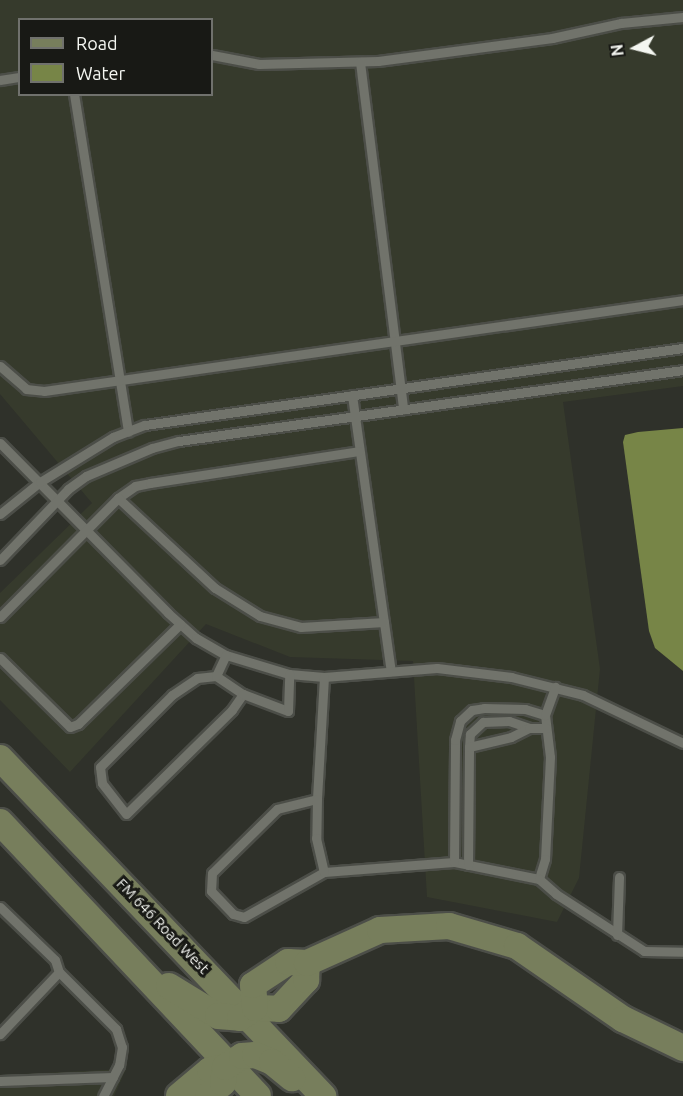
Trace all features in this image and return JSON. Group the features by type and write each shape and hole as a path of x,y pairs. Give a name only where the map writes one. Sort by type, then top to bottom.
{"main road":[{"name":"FM 646 Road West","path":"0,758 251,1011 323,1096"},
{"path":"0,822 258,1096"},
{"path":"150,980 162,981 218,1016 232,1020 251,1011 253,986 288,962 307,963 380,930 432,924 472,930 517,946 623,1018 683,1048"},
{"path":"179,1096 210,1070 227,1065 242,1056 255,1055 272,1062 312,1096"},
{"path":"208,1096 223,1083 227,1065"}],"lane":[{"path":"213,55 259,64 360,62 552,38 639,20 683,17"},
{"path":"360,62 403,409"},
{"path":"0,80 18,77"},
{"path":"74,96 128,432"},
{"path":"0,366 26,389 44,391 394,339 683,300"},
{"path":"0,514 40,482 128,432 182,418 683,348"},
{"path":"0,560 58,500 86,476 152,447 683,370"},
{"path":"352,395 391,671"},
{"path":"0,443 180,624 226,655 289,674 324,677 391,671 470,671 555,687 627,713 683,743"},
{"path":"0,617 127,490 150,483 359,451"},
{"path":"118,498 215,588 260,616 301,627 384,622"},
{"path":"0,658 70,727 78,724 180,624"},
{"path":"216,676 226,655"},
{"path":"243,694 232,710 126,814 102,783 100,767 172,695 197,678 216,676 243,694 288,711 289,674"},
{"path":"324,677 316,838 324,872"},
{"path":"539,879 546,837 550,757 544,715 555,687"},
{"path":"454,862 455,740 460,721 467,713 484,708 525,709 544,715"},
{"path":"468,865 469,747 473,730 483,722 509,721 529,728 546,728"},
{"path":"469,747 511,737 529,728"},
{"path":"317,799 277,809 215,869 209,887 236,916 249,917 324,872 454,862 539,879 556,894 644,951 683,952"},
{"path":"618,935 620,877"},
{"path":"0,907 55,960 59,972 116,1029 122,1047 113,1077 103,1096"},
{"path":"0,1034 59,972"},
{"path":"0,1081 113,1077"}],"shaded area":[{"path":"0,0 683,0 683,386 563,402 600,669 579,878 557,922 427,897 413,661 290,657 206,624 70,772 0,700 0,593 92,503 0,394"},
{"path":"126,1069 114,1096 0,1096 0,1075"}],"water":[{"path":"683,428 683,671 655,648 649,631 623,442 625,435"}]}
